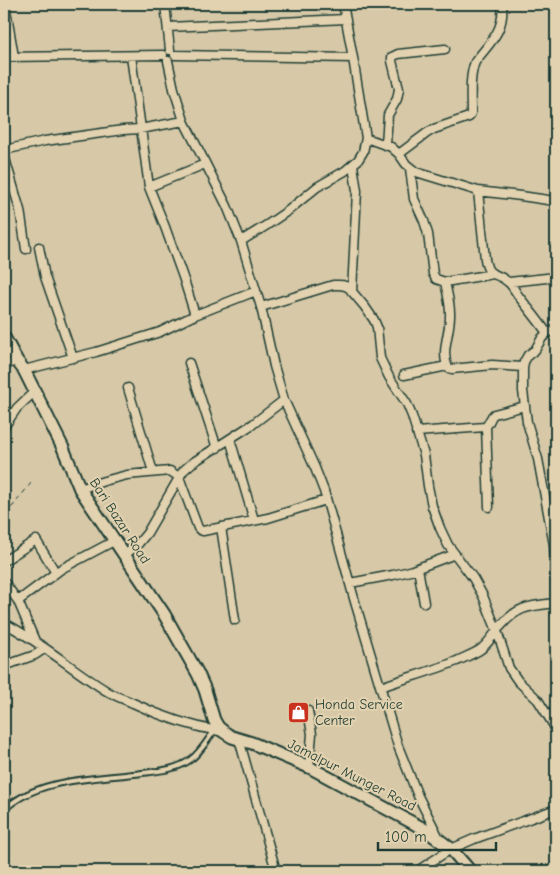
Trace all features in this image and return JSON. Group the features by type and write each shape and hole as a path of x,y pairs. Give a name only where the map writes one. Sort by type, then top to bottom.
{"street":[{"path":"5,4 14,57"},
{"path":"4,58 131,56 173,60 165,4"},
{"path":"241,241 289,210 317,187 353,165 363,152 366,138 344,4"},
{"path":"399,154 434,129 466,120 469,117 471,113 473,66 498,32 502,18 502,4"},
{"path":"168,27 346,19"},
{"path":"386,144 388,116 397,99 399,89 392,57 398,54 444,49"},
{"path":"173,52 353,58"},
{"path":"131,56 149,187 168,234 195,315"},
{"path":"166,58 184,121 227,206 241,241 261,307 274,366 284,400 315,468 326,500 398,746 407,772 440,840"},
{"path":"4,150 44,141 140,129 184,121"},
{"path":"366,138 391,147 416,172 478,191 556,202"},
{"path":"4,155 20,210 26,249"},
{"path":"149,187 205,164"},
{"path":"352,292 357,191 353,165"},
{"path":"410,168 414,199 428,234 434,277 438,281 444,282 493,274"},
{"path":"478,191 486,265 489,272 509,282 547,333"},
{"path":"38,247 73,358"},
{"path":"509,282 556,277"},
{"path":"444,282 450,312 445,358 447,366"},
{"path":"261,307 333,285 346,286 365,307 377,327 380,358 412,416 424,455 432,506 440,528 483,596 509,668 518,681 538,700 556,729"},
{"path":"4,365 20,366 73,358 96,352 160,332 195,315 256,291"},
{"path":"556,329 547,333 542,338 535,350 528,355 523,367 523,390 527,422 540,468 554,545 556,589"},
{"name":"Bari Bazar Road","path":"4,337 63,448 80,489 125,555 198,674 219,732"},
{"path":"188,363 217,448"},
{"path":"404,375 447,366 450,369 492,365 523,367"},
{"path":"128,388 153,472"},
{"path":"4,427 17,408 34,392"},
{"path":"125,555 147,533 183,471 192,463 253,424 284,400"},
{"path":"489,507 486,426 494,414 525,406"},
{"path":"416,432 486,426"},
{"path":"230,439 254,520"},
{"path":"80,489 114,478 170,471 179,477 199,530 203,531 268,518 326,500"},
{"path":"221,527 235,620"},
{"path":"4,561 36,540 56,573"},
{"path":"18,601 56,573 114,540"},
{"path":"350,583 393,575 455,554"},
{"path":"418,568 424,603"},
{"path":"4,582 18,601 35,641"},
{"path":"381,687 468,656 482,648 508,617 525,607 556,603"},
{"path":"4,623 20,631 107,691 152,712 195,727 219,732"},
{"path":"4,666 34,655 44,649"},
{"path":"308,711 312,734 309,766"},
{"name":"Jamalpur Munger Road","path":"219,732 309,766 413,823 451,849 470,871"},
{"path":"239,739 276,871"},
{"path":"417,871 451,849 556,809"}],"lane":[{"path":"4,810 34,790 50,785 155,772 181,765 190,760 219,732"}],"path":[{"path":"4,513 13,506 31,483"}],"building":[{"name":"Honda Service Center","path":"292,709 306,709 306,715 300,716 300,720 293,721"}],"place":[{"name":"Honda Service Center","path":"299,712"}]}
